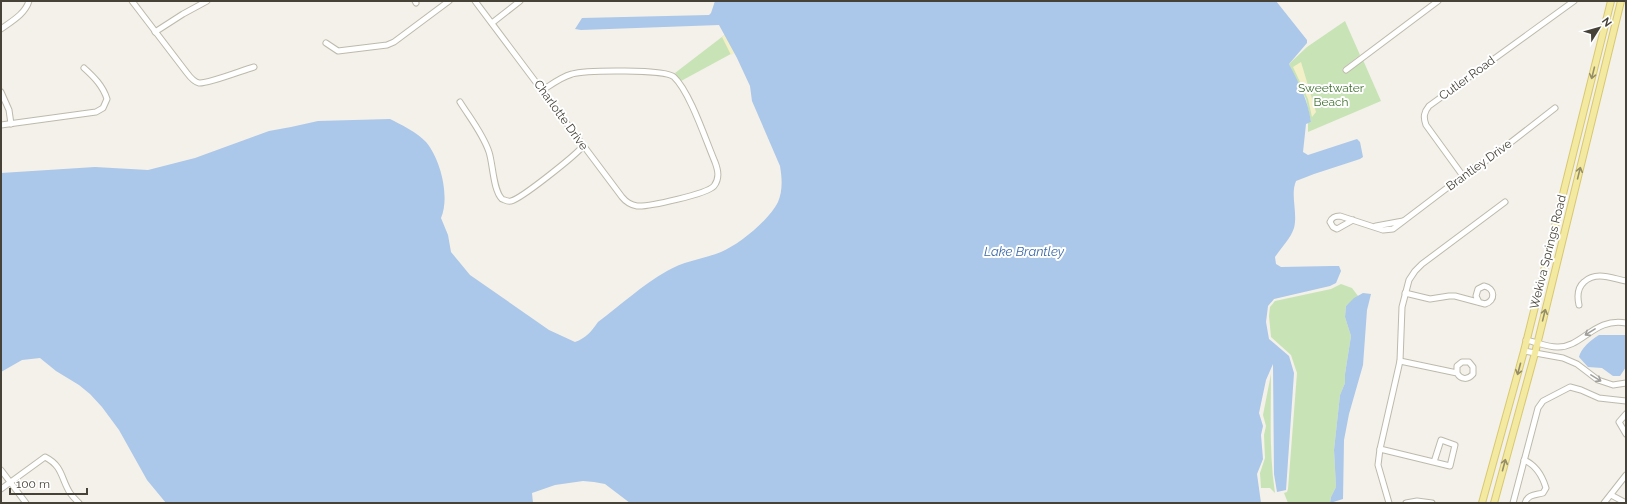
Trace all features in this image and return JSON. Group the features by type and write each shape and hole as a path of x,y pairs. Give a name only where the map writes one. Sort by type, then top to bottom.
{"main road":[{"name":"Wekiva Springs Road","path":"1482,503 1524,351 1611,1"},
{"name":"Wekiva Springs Road","path":"1494,503 1538,343 1621,1"},
{"path":"1602,35 1612,38"},
{"path":"1586,102 1595,104"}],"street":[{"path":"1,29 23,13 27,8 29,1"},
{"path":"132,1 187,73 199,83 209,82 254,67"},
{"path":"155,32 207,1"},
{"path":"326,43 338,51 387,45 401,37 449,1"},
{"name":"Charlotte Drive","path":"475,1 622,197 633,205 645,206 701,193 711,188 717,180 718,174 715,162 691,106 678,82 672,75 659,72 582,72 566,76 543,90"},
{"path":"492,23 520,1"},
{"path":"1346,70 1438,1"},
{"name":"Cutler Road","path":"1463,176 1426,125 1424,118 1425,111 1429,106 1574,1"},
{"path":"1,125 96,112 103,108 107,99 105,92 94,77 84,68"},
{"path":"1,92 9,110 11,124"},
{"path":"460,102 484,141 489,153 496,188 502,198 506,201 511,201 521,196 571,159 583,146"},
{"name":"Brantley Drive","path":"1352,220 1374,227 1392,226 1402,221 1463,176 1492,157 1555,108"},
{"path":"1389,503 1378,465 1380,448 1400,361 1401,316 1409,280 1415,270 1422,264 1505,202"},
{"path":"1579,305 1577,296 1580,286 1590,276 1626,281"},
{"path":"1405,293 1430,299 1449,296 1479,302"},
{"path":"1526,340 1557,347 1567,345 1602,325 1615,321 1626,323"},
{"path":"1524,351 1563,358 1577,364 1598,380 1613,385 1626,384"},
{"path":"1400,361 1457,373"},
{"path":"1513,503 1538,408 1543,401 1570,387 1599,398 1626,401"},
{"path":"1626,414 1619,422 1626,434"},
{"path":"1380,448 1434,462 1450,466 1455,445 1441,440 1434,462"},
{"path":"1,489 45,457 53,461 58,466 70,492 79,503"},
{"path":"1524,460 1531,463 1538,470 1546,488 1543,493 1531,495 1526,500 1526,503"},
{"path":"1,470 26,503"},
{"path":"1604,503 1626,475"},
{"path":"1611,495 1626,503"},
{"path":"1406,503 1432,503"}],"green space":[{"name":"Sweetwater Beach","path":"1345,21 1360,55 1342,69 1345,73 1363,60 1381,101 1308,132 1308,123 1311,122 1306,99 1289,64 1307,47"},
{"path":"731,30 740,49 681,81 675,73"},
{"path":"1341,284 1352,288 1358,296 1346,306 1345,317 1351,336 1345,383 1340,395 1334,450 1336,487 1330,503 1288,503 1284,493 1287,492 1288,489 1297,373 1291,355 1271,337 1269,316 1270,307 1275,301 1331,289"},
{"path":"1271,374 1271,449 1275,493 1270,488 1261,488 1260,473 1265,458 1264,435 1266,426 1263,415"}],"sand":[{"path":"731,30 740,49 731,55 722,37"},
{"path":"1301,62 1316,112 1312,117 1308,99 1293,67"}],"water":[{"name":"Lake Brantley","path":"715,1 1276,1 1307,40 1307,43 1289,64 1300,85 1310,114 1311,122 1306,124 1303,152 1308,155 1357,139 1360,142 1363,157 1296,181 1294,186 1295,222 1293,232 1275,257 1276,264 1281,267 1339,266 1341,271 1336,283 1330,286 1274,299 1268,306 1266,322 1269,339 1289,356 1294,373 1286,490 1277,492 1274,474 1273,364 1266,380 1259,413 1263,426 1261,435 1263,459 1257,474 1261,503 630,503 605,484 583,481 555,485 532,493 533,503 166,503 147,480 119,430 102,407 79,385 56,371 40,358 22,360 1,372 1,173 95,167 148,170 195,158 269,131 318,121 390,119 409,129 423,139 431,150 440,168 445,200 441,218 448,235 451,252 470,275 549,330 575,342 582,339 598,322 658,277 680,265 728,249 745,238 768,216 778,202 782,184 780,166 752,101 750,86 719,25 575,29 582,18 709,15"},
{"path":"1363,293 1371,294 1367,310 1363,365 1349,414 1344,440 1343,499 1330,503 1336,487 1334,450 1340,395 1345,383 1351,336 1345,317 1346,306 1354,298"},
{"path":"1599,335 1626,335 1626,367 1620,376 1613,376 1602,368 1588,367 1579,357 1584,347"}]}
